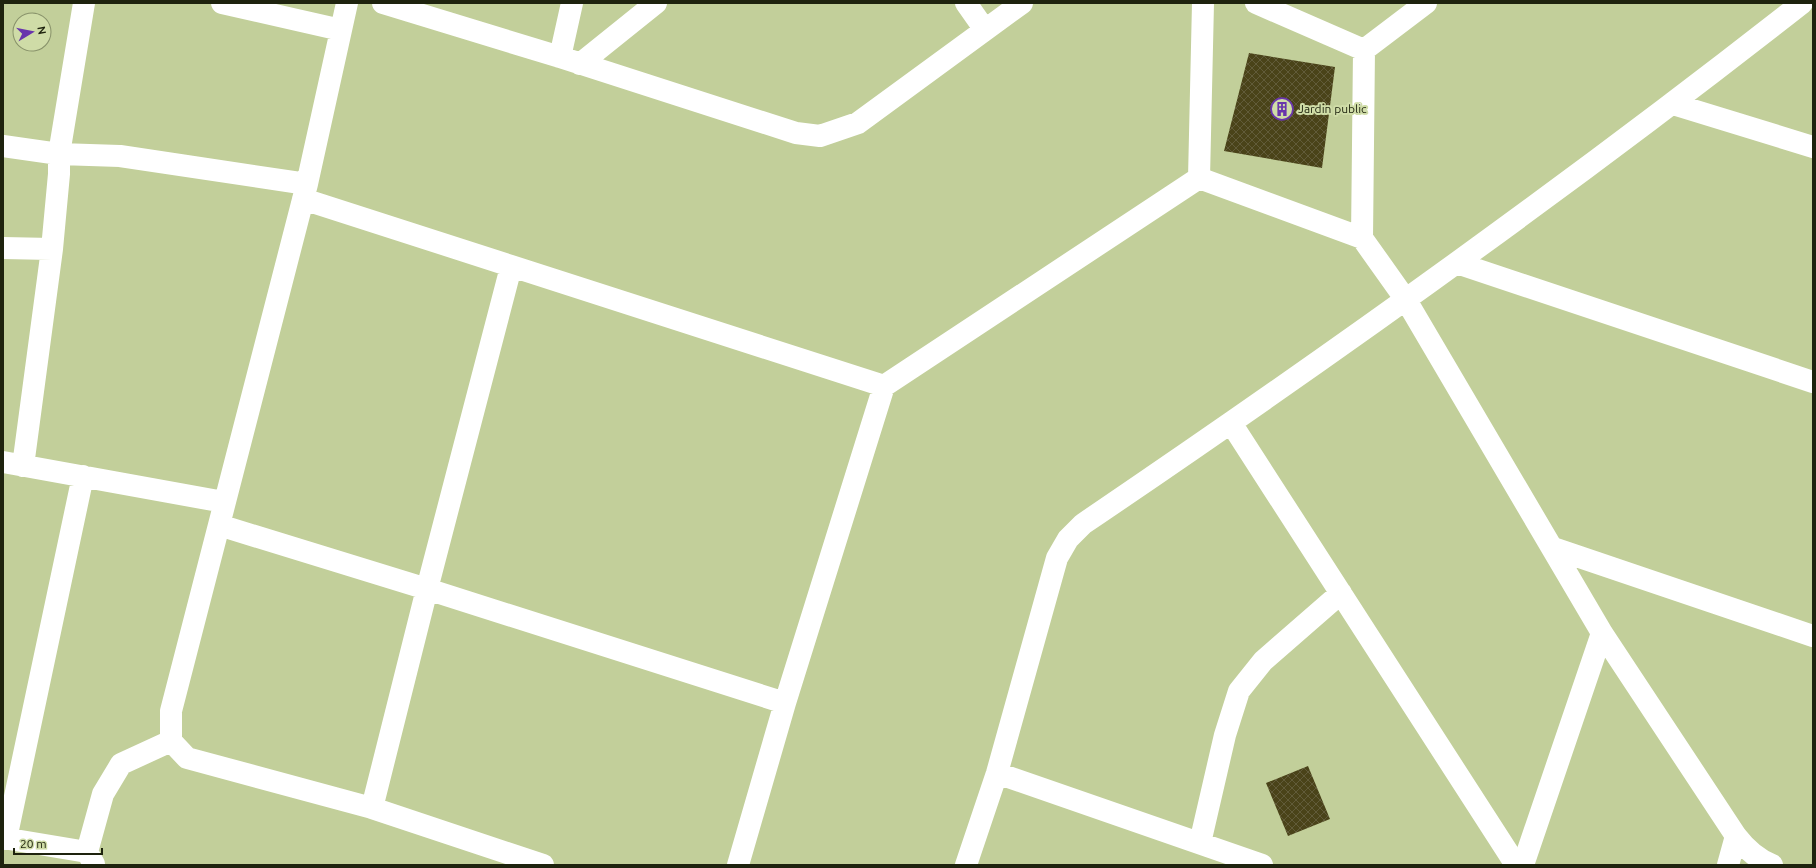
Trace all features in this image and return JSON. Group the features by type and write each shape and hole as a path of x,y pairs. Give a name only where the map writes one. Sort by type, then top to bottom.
{"street":[{"path":"84,3 59,154 59,174 52,249 13,464 224,502"},
{"path":"222,3 341,30"},
{"path":"347,3 305,192 171,711 171,741 187,758 372,808 487,856 543,865"},
{"path":"383,3 796,133 820,136 858,123 1022,3"},
{"path":"570,61 572,3"},
{"path":"570,61 656,3"},
{"path":"966,3 985,30"},
{"path":"1199,178 1203,3"},
{"path":"1256,3 1364,50"},
{"path":"1364,50 1426,3"},
{"path":"966,865 997,773 1057,558 1068,539 1083,524 1231,423 1406,300 1674,104 1802,3"},
{"path":"1362,238 1364,50"},
{"path":"1674,104 1813,147"},
{"path":"3,146 59,154 120,156 305,192 511,267 884,386"},
{"path":"1199,178 1362,238 1406,300 1553,548 1602,634 1736,836 1746,848 1762,861 1772,865"},
{"path":"738,865 785,703 884,386 1199,178"},
{"path":"3,248 52,249"},
{"path":"1457,262 1813,382"},
{"path":"372,808 427,589 511,267"},
{"path":"1231,423 1516,865"},
{"path":"83,476 4,838 91,859 103,794 121,764 171,741"},
{"path":"219,525 427,589 785,703"},
{"path":"1553,548 1813,636"},
{"path":"1200,843 1225,735 1239,691 1263,661 1341,593"},
{"path":"1523,865 1602,634"},
{"path":"997,773 1262,865"},
{"path":"1728,865 1736,836"}],"building":[{"name":"Jardin public","path":"1249,53 1335,67 1322,168 1224,151"},
{"path":"1308,766 1330,819 1288,836 1266,783"}],"place":[{"name":"Jardin public","path":"1282,109"}]}
